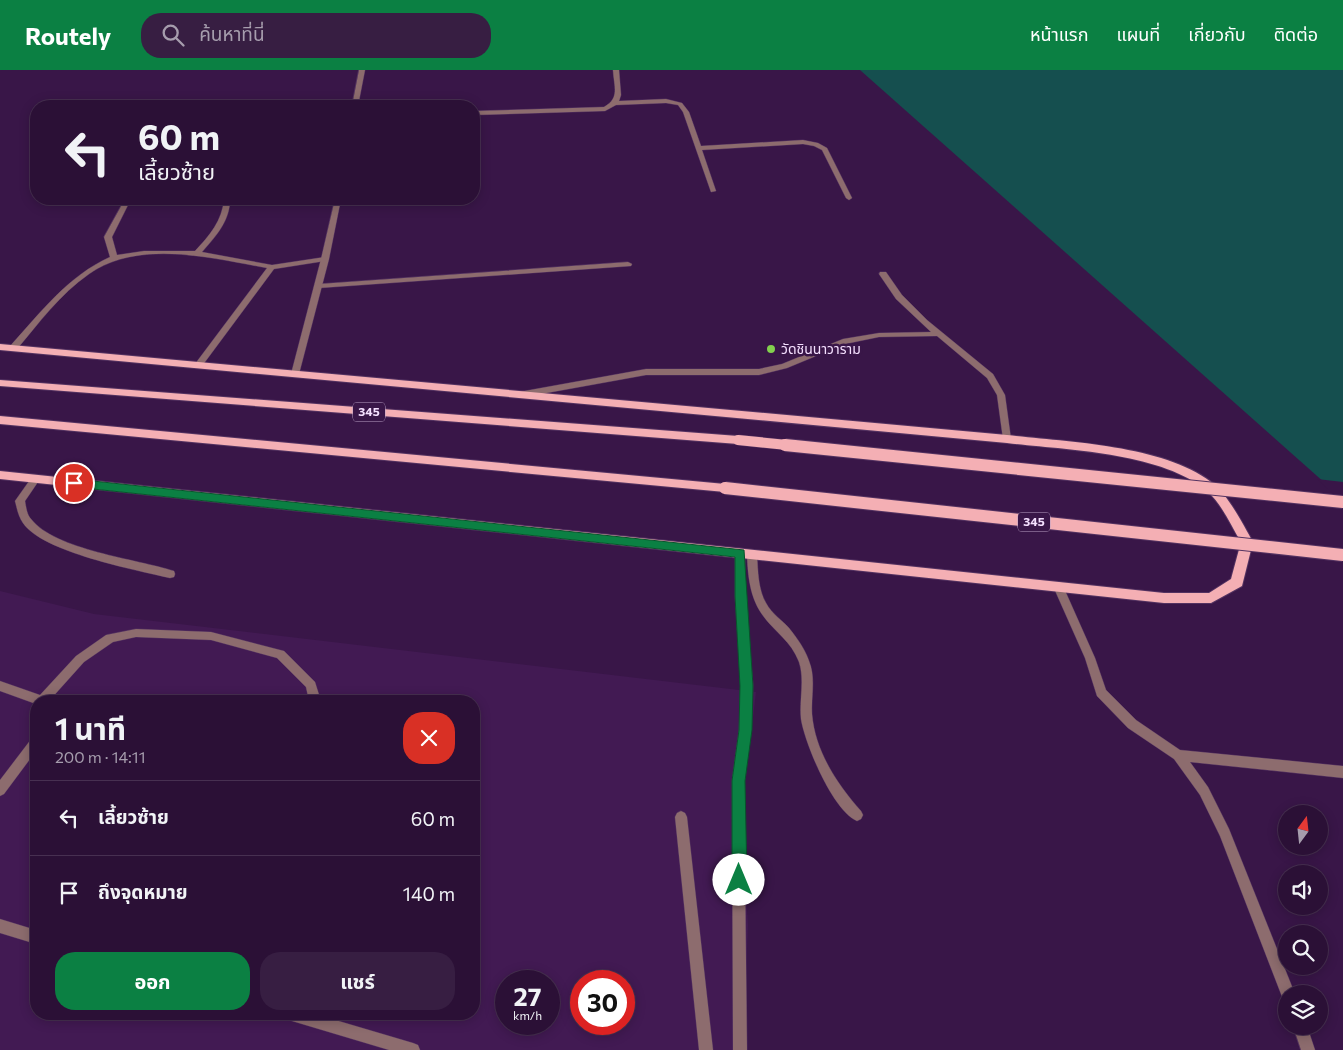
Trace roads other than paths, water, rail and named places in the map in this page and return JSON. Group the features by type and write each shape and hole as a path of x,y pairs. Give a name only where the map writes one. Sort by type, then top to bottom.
{"main road":[{"path":"0,347 1007,439 1137,456 1182,470 1212,489 1247,542 1237,582 1211,598 1164,598 0,476"},
{"name":"345","path":"0,382 738,440 1343,502"},
{"name":"345","path":"0,420 725,488 1343,555"}],"street":[{"path":"356,100 362,70"},
{"path":"615,103 618,95 616,70"},
{"path":"480,113 605,109 615,103 666,102 680,104 686,112 713,191"},
{"path":"698,148 803,142 816,144 825,149 849,198"},
{"path":"114,258 108,237 125,205"},
{"path":"197,253 220,227 227,211 227,205"},
{"path":"295,374 325,259 337,205"},
{"path":"14,348 76,280 90,268 114,258 146,253 197,253 272,266 325,259"},
{"path":"318,286 628,264"},
{"path":"199,364 272,266"},
{"path":"883,274 899,297 939,334 990,376 1001,395 1007,439"},
{"path":"515,395 646,372 759,372 784,366 843,342 880,335 939,334"},
{"path":"34,479 20,501 26,522 47,539 170,574"},
{"path":"746,554 760,602 767,613 785,631 805,664 808,689 807,717 822,767 857,815"},
{"path":"740,1050 738,781 745,730 747,686 740,596 746,554"},
{"path":"1058,586 1090,658 1101,693 1132,724 1178,755 1204,791 1225,833 1285,985"},
{"path":"47,695 80,659 110,638 136,633 211,636 280,654 312,685 314,695"},
{"path":"0,686 30,697"},
{"path":"0,790 30,750"},
{"path":"1178,755 1343,772"},
{"path":"681,817 706,1050"},
{"path":"0,926 30,935"},
{"path":"312,1020 413,1050"},
{"path":"1303,1035 1308,1050"}],"place":[{"name":"วัดชินนาวาราม","path":"771,349"}]}
